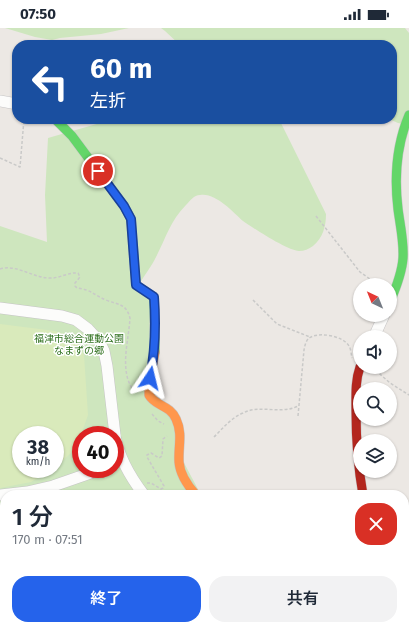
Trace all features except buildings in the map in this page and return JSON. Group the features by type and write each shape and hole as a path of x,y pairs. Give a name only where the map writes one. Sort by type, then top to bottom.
{"street":[{"path":"0,101 12,103"},
{"path":"397,285 401,276 405,230 397,181 396,160 399,145 409,116"},
{"path":"60,124 72,136 124,206 131,219 136,285 154,297 154,360 150,378 149,395 152,400 167,407 174,415 181,437 179,462 180,470 192,490"},
{"path":"0,308 62,316 76,320 88,329 99,341 104,351 114,426"},
{"path":"356,374 356,445 362,490"},
{"path":"124,469 140,490"},
{"path":"36,490 76,478"}],"path":[{"path":"0,158 20,166 24,124"},
{"path":"316,216 360,272 369,278"},
{"path":"0,269 9,267 48,278 59,278 78,273 80,277 75,283 77,288 92,291 106,300 122,305 129,313 130,318 125,368 132,388 136,392"},
{"path":"253,300 277,324 310,337 318,335 328,336 345,341 350,347 353,356"},
{"path":"298,416 304,350 310,337"},
{"path":"379,374 390,384 409,394"},
{"path":"214,437 233,419 242,413 254,409 291,410 298,406"},
{"path":"150,410 152,415 158,421 167,427"},
{"path":"143,490 148,483 151,483 161,489 164,488 164,484 147,455 150,453 159,458 162,456 162,439 169,434"}],"green space":[{"path":"5,28 129,28 101,34 52,40 35,37"},
{"path":"161,28 405,28 409,33 409,125 397,123 397,40 175,40"},
{"name":"福津市総合運動公園 なまずの郷","path":"97,124 281,124 326,214 325,227 322,236 316,243 305,250 294,250 262,234 243,221 218,200 206,195 200,195 192,198 176,217 154,260 140,283 157,293 152,394 170,406 182,459 198,490 0,490 0,226 47,242 45,195 48,138"},
{"path":"0,324 55,331 67,335 77,342 84,355 88,415 84,426 72,426 72,451 64,460 64,426 12,426 12,478 38,478 31,482 0,488"}],"traffic: fast":[{"path":"397,283 400,275 403,252 396,173 401,138 409,115"},
{"path":"60,124 72,136 124,206 131,219 136,285 154,297 155,352"}],"traffic: slow":[{"path":"155,352 149,382 149,395 152,399 170,411 176,419 180,435 180,467 185,480 192,490"}],"traffic: jam":[{"path":"358,374 356,389 356,422 362,490"}],"route":[{"path":"98,171 124,206 131,219 136,285 154,297 154,360 150,378"}]}
